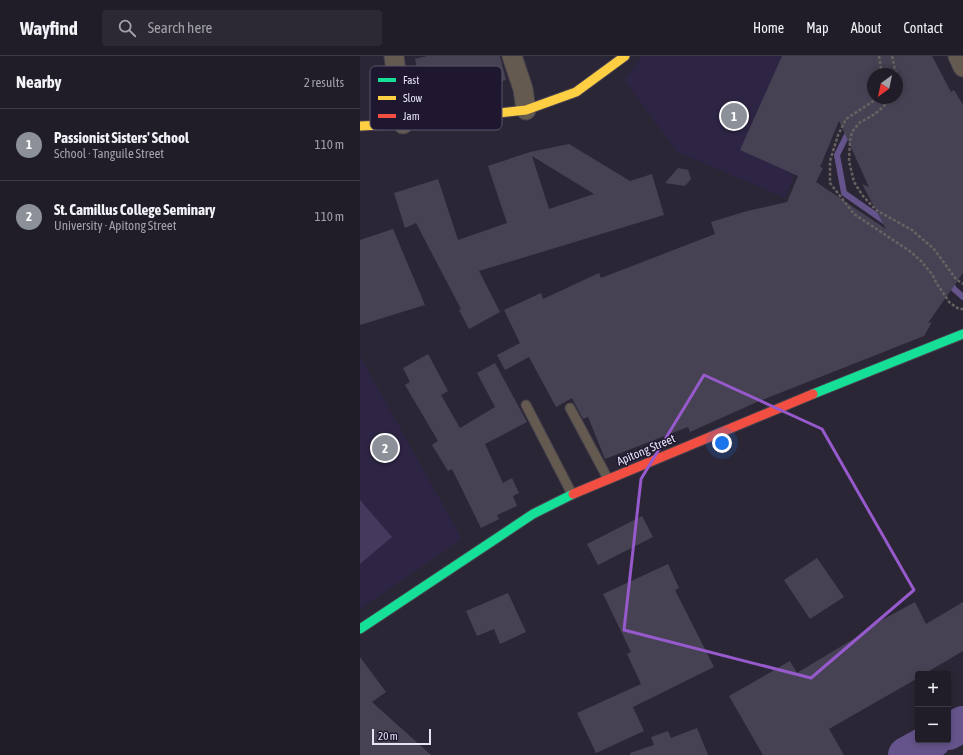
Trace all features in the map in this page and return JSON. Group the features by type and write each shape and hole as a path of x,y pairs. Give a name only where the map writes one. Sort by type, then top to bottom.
{"street":[{"path":"394,56 395,66"},
{"path":"512,56 523,89 526,110"},
{"path":"502,113 526,110 576,92 625,56"},
{"path":"958,56 963,67"},
{"path":"360,126 370,126"},
{"name":"Apitong Street","path":"360,628 533,514 572,494 963,334"}],"lane":[{"path":"526,405 572,494"},
{"path":"570,408 608,479"}],"path":[{"path":"879,56 881,68"},
{"path":"892,56 895,68"},
{"path":"869,104 846,119 838,135 830,161 830,183 854,214 911,252 932,274 950,303 959,309 963,309"},
{"path":"886,104 875,114 859,124 852,132 849,161 854,182 863,196 876,210 912,230 934,248 956,279 963,284"}],"highlighted area":[{"path":"704,375 822,429 914,590 811,678 624,630 641,479"}],"shaded area":[{"path":"642,56 842,56 785,198 677,152 624,80"},
{"path":"360,356 462,539 360,609"},
{"path":"360,500 392,537 360,564"}],"building":[{"path":"427,56 500,56 506,80 502,81 502,66 417,66 415,59"},
{"path":"782,56 932,56 951,92 954,90 963,105 963,273 928,323 932,322 924,336 757,402 690,432 688,427 605,459 588,417 583,419 572,398 556,407 529,357 505,370 497,355 520,343 504,310 541,293 543,299 599,273 601,278 715,234 711,222 747,211 787,202 798,176 740,150","holes":["839,121 869,187 862,184 886,229 816,182 823,168 820,167"]},
{"path":"569,144 630,181 652,174 664,215 479,271 500,312 469,329 459,310 461,309 416,223 405,228 394,193 438,179 458,240 507,223 488,166 530,152","holes":["532,156 594,194 549,209"]},
{"path":"678,168 688,170 691,179 685,186 665,183"},
{"path":"393,229 425,305 360,325 360,240"},
{"path":"428,354 448,391 441,395 460,428 495,407 477,373 495,363 527,422 485,444 503,483 512,478 519,493 513,496 517,506 497,515 499,519 481,528 452,469 448,471 432,445 438,441 405,385 410,382 403,368"},
{"path":"642,516 653,537 598,565 587,544"},
{"path":"817,558 844,597 810,619 784,580"},
{"path":"668,564 679,588 675,590 714,667 633,707 644,731 596,753 577,713 641,684 627,654 631,652 603,594"},
{"path":"508,593 526,632 500,644 494,629 477,636 466,611"},
{"path":"915,602 926,624 963,602 963,651 929,671 915,671 915,680 829,729 844,755 763,755 729,696 790,661 797,673 870,629 869,627"},
{"path":"360,657 386,692 372,702 431,755 360,755"},
{"path":"697,728 708,755 630,755 630,753 654,745 651,737 668,731 671,738"}],"waterway":[{"path":"850,129 837,155 844,193 887,223"},
{"path":"949,280 954,289 963,297"},
{"path":"951,730 963,724"},
{"path":"906,755 928,743"}],"traffic: fast":[{"path":"813,394 963,334"},
{"path":"360,629 533,514 573,494"}],"traffic: slow":[{"path":"502,113 526,110 576,92 625,56"},
{"path":"360,126 370,126"}],"traffic: jam":[{"path":"573,494 813,394"}],"place":[{"name":"Passionist Sisters' School","path":"734,116"},
{"name":"St. Camillus College Seminary","path":"385,448"}]}
